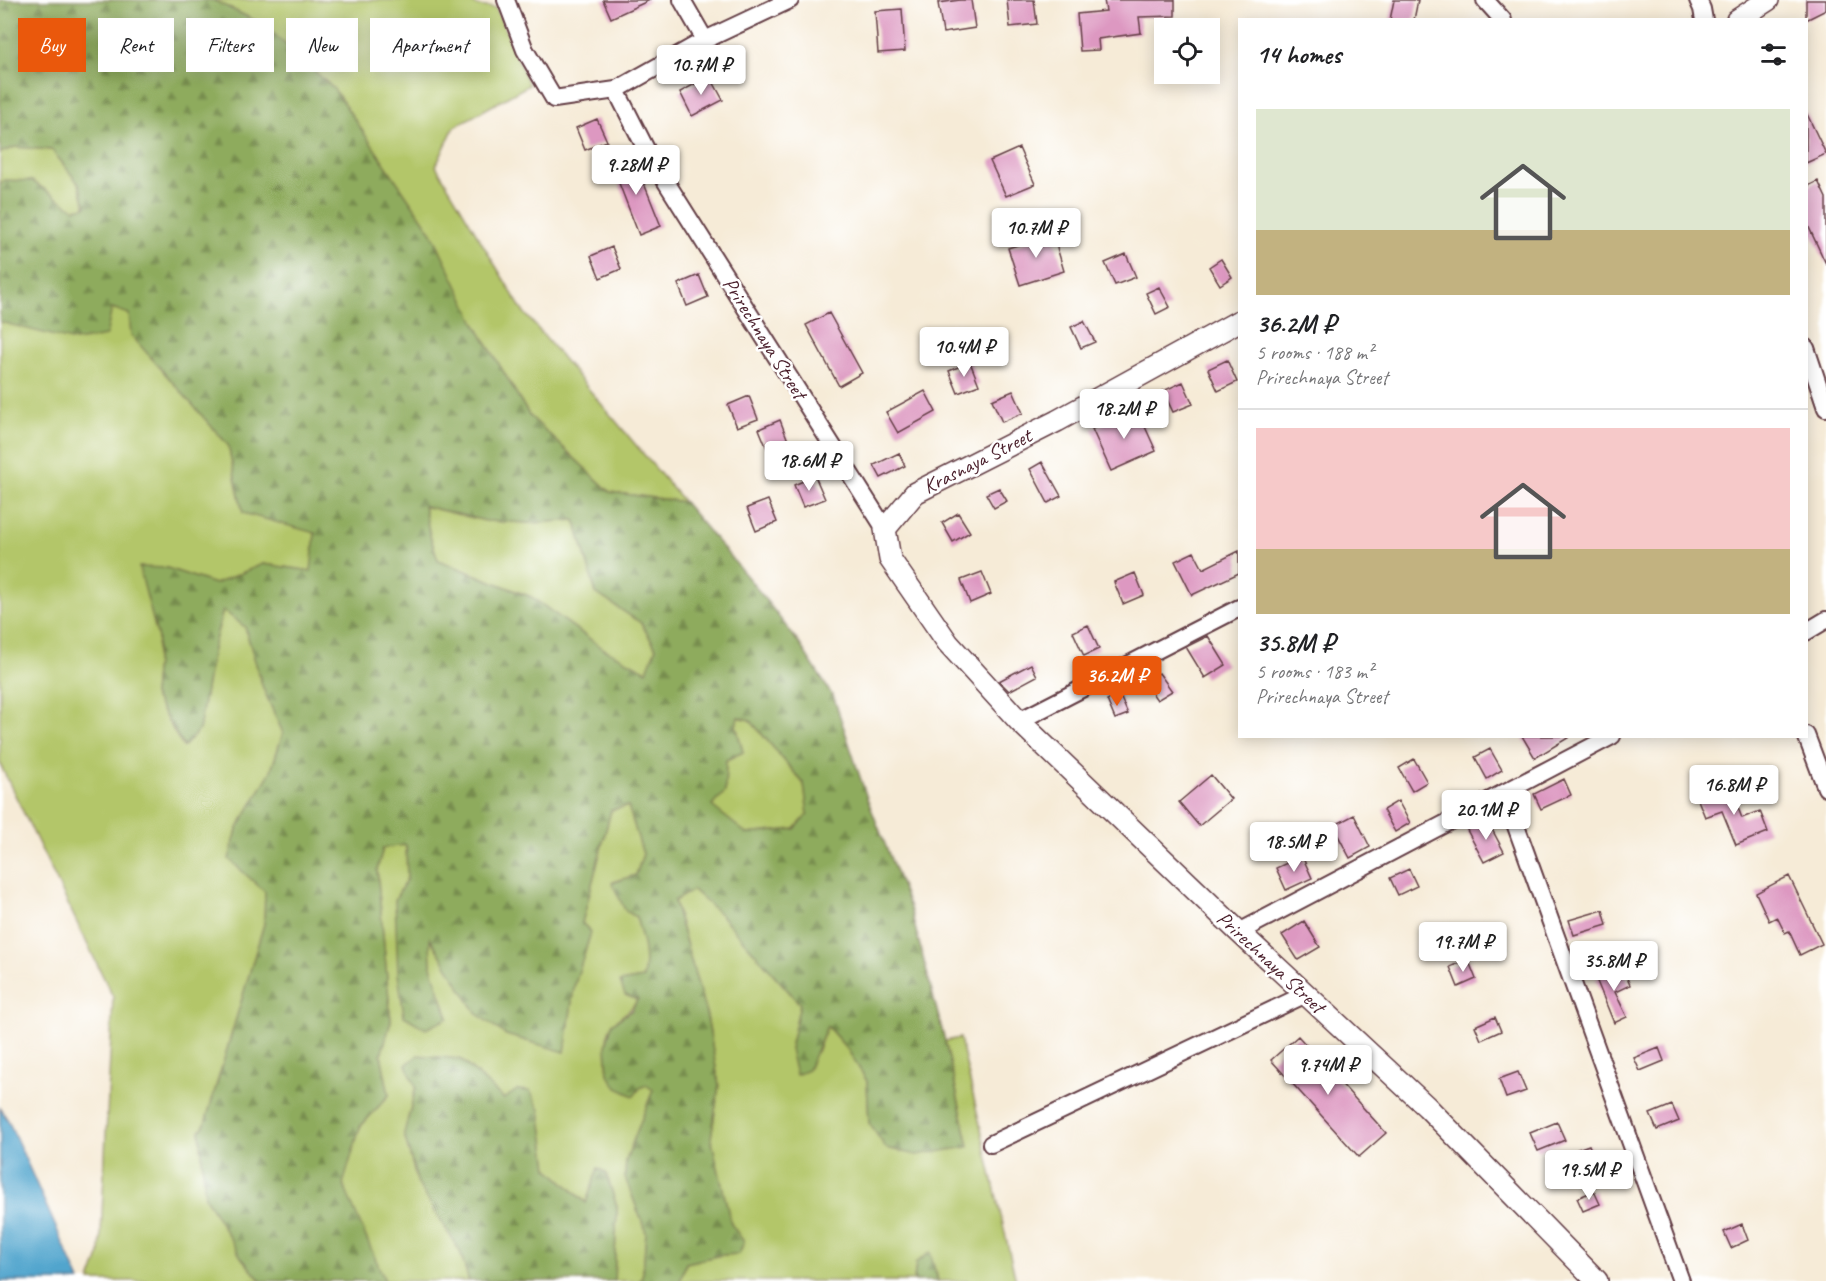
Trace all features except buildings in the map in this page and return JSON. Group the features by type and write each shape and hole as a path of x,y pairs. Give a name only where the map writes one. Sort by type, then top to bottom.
{"street":[{"path":"506,0 525,50 554,99 616,90 705,40 789,0"},
{"path":"682,0 705,40"},
{"path":"1485,0 1501,18"},
{"path":"1698,0 1704,18"},
{"path":"1740,18 1768,0"},
{"name":"Prirechnaya Street","path":"616,90 649,155 885,529 890,559 948,643 1019,721 1239,932 1427,1107 1597,1281"},
{"name":"Krasnaya Street","path":"885,529 915,493 1057,421 1238,322"},
{"path":"1808,354 1826,408"},
{"path":"1019,721 1238,609"},
{"path":"1808,631 1826,620"},
{"path":"1239,932 1608,738"},
{"path":"1807,738 1826,788"},
{"path":"1504,793 1681,1281"},
{"path":"991,1144 1306,994"}],"green space":[{"path":"0,0 213,0 250,18 186,18 186,72 274,72 274,34 286,45 286,72 315,72 334,89 432,233 477,327 529,415 610,492 684,502 755,586 799,643 834,698 867,798 910,908 945,1041 969,1147 916,1155 886,1148 869,1123 867,1081 848,1050 827,1026 808,1070 796,1075 790,1049 800,1004 721,915 693,890 674,901 707,1017 719,1085 711,1138 731,1224 744,1242 739,1254 721,1255 686,1263 680,1281 640,1281 643,1273 646,1232 625,1177 626,1160 653,1090 646,1085 640,1088 634,1096 617,1088 608,1074 606,1046 612,1024 632,1010 637,1000 625,995 620,982 643,978 645,963 644,948 636,917 625,910 612,883 636,875 643,854 628,806 611,810 582,923 591,932 574,987 565,1052 506,1035 477,1014 430,938 431,966 448,1018 426,1029 404,1016 398,974 395,900 407,878 406,845 383,848 377,870 391,1021 381,1055 389,1095 360,1127 343,1184 385,1281 261,1281 241,1257 205,1197 200,1131 205,1124 264,924 265,892 229,859 237,830 271,771 283,733 263,688 245,627 223,610 213,648 199,730 184,747 153,695 158,638 139,567 167,568 215,584 263,564 311,571 315,533 243,513 228,445 131,335 129,314 112,308 106,336 75,341 0,322 0,184 5,180 32,181 74,209 86,207 79,184 52,150 15,147 0,153","holes":["424,506 486,521 532,523 575,520 596,593 641,623 656,648 647,671 604,649 531,597 438,560","738,717 750,720 804,784 808,814 795,829 747,834 712,806 725,792 726,760 743,752 736,726"]},
{"path":"213,0 470,0 477,6 496,8 529,85 454,127 436,166 522,310 684,502 610,492 529,415 477,327 297,72 358,72 358,18 286,18 286,56 274,39 274,18 250,18"},
{"path":"15,147 52,150 79,184 86,208 74,209 32,181 0,184 0,153"},
{"path":"111,307 129,314 156,363 228,445 243,513 315,532 312,571 263,564 215,584 167,568 140,568 158,638 153,695 183,747 199,730 213,648 223,610 245,627 263,688 283,733 271,771 237,830 265,892 264,924 205,1124 200,1131 241,1257 261,1281 90,1281 100,1253 113,997 0,764 0,322"},
{"path":"423,506 486,521 532,523 575,520 596,593 641,623 656,648 647,672 604,649 531,597 438,560"},
{"path":"738,717 750,720 804,784 808,814 795,829 747,834 711,806 725,791 726,760 743,752 736,725"},
{"path":"629,806 643,854 636,875 613,882 625,910 636,917 645,962 643,978 620,982 637,1000 611,1028 607,1040 607,1055 608,1074 640,1088 646,1084 653,1090 626,1160 625,1177 646,1232 643,1273 640,1281 614,1281 617,1207 606,1173 598,1169 587,1203 548,1168 540,1110 504,1099 460,1059 416,1087 404,1134 418,1184 460,1251 469,1281 385,1281 342,1184 360,1127 389,1095 381,1055 391,1021 377,869 383,848 406,844 407,878 395,900 448,1018 431,966 429,937 449,968 565,1052 574,987 591,932 582,923 611,810"},
{"path":"693,890 721,915 800,1004 790,1049 817,1052 827,1026 848,1050 867,1081 869,1123 969,1146 945,1041 960,1038 1016,1281 938,1281 936,1271 916,1263 914,1281 680,1281 686,1263 721,1255 739,1254 744,1242 731,1224 711,1138 719,1085 707,1016 674,900"},
{"path":"418,1055 460,1059 504,1099 517,1090 530,1091 540,1110 548,1168 586,1203 598,1168 606,1173 617,1207 614,1281 469,1281 460,1251 418,1184 404,1134 416,1087 406,1065"},
{"path":"930,1252 938,1281 914,1281 916,1263"}],"water":[{"path":"0,1108 8,1120 80,1281 0,1281"}]}
